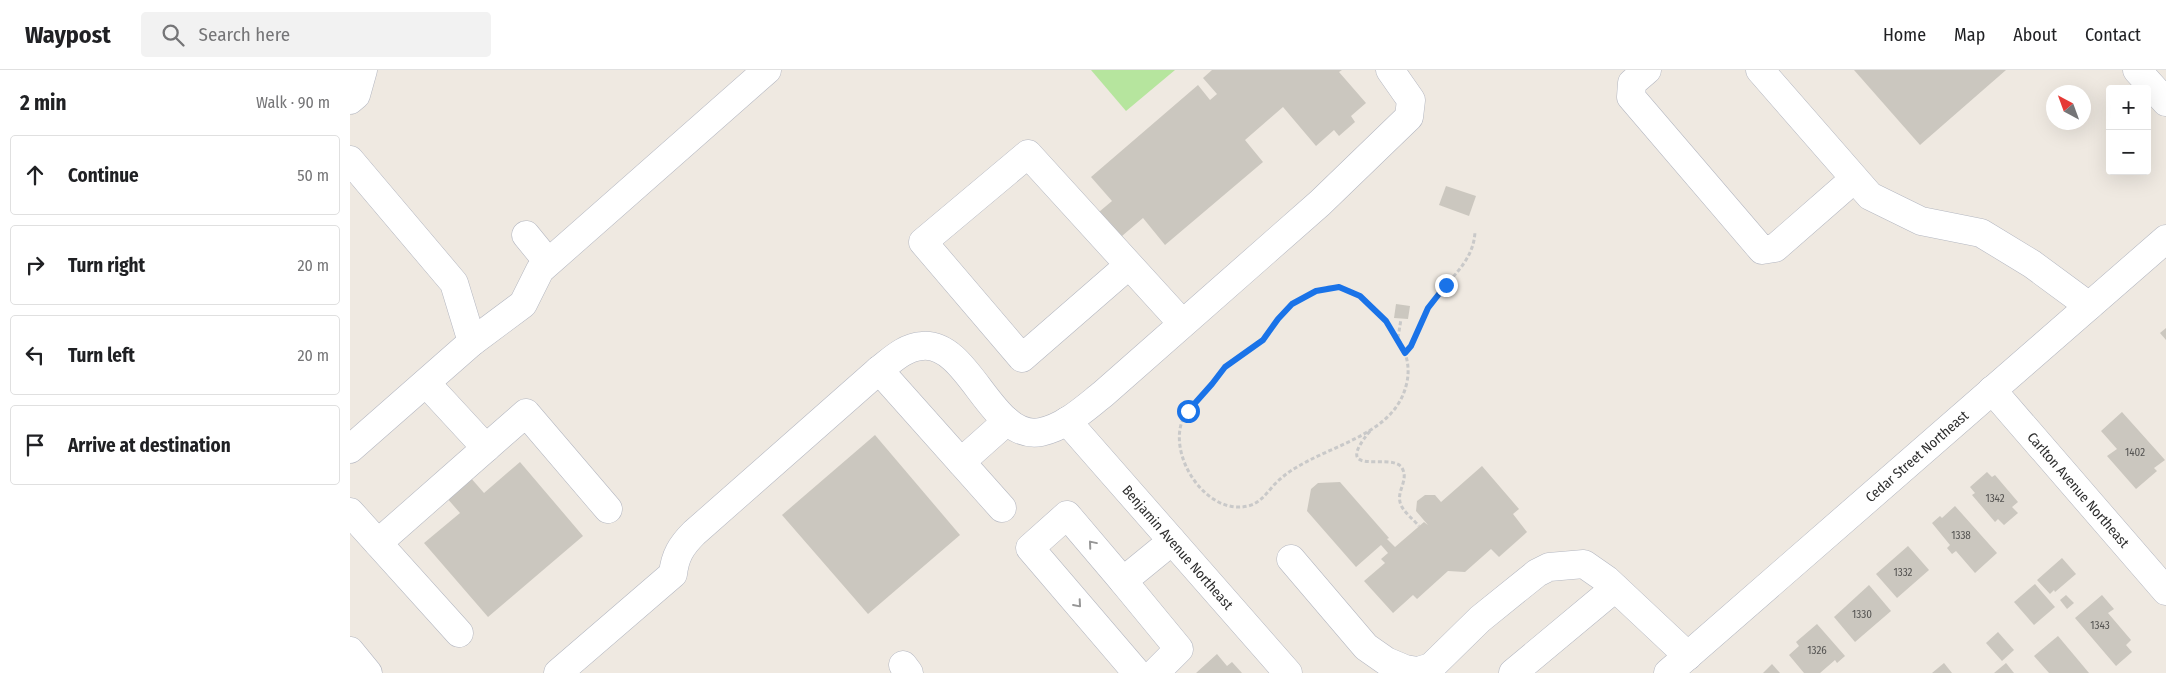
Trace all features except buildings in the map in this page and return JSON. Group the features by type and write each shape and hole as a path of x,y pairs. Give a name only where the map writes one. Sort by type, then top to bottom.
{"street":[{"path":"350,100 356,95 363,70"},
{"path":"350,449 472,342 523,304 540,270 548,262 767,70"},
{"path":"558,673 673,574 675,560 681,546 694,533 879,370 907,350 923,345 940,349 952,358 1007,421 1023,432 1040,432 1067,421 1103,394 1320,203 1409,117 1411,100 1390,70"},
{"path":"1647,70 1632,83 1630,97 1762,250 1775,248 1854,179"},
{"path":"1760,70 1870,196 1921,221 1981,233 2032,264 2089,306"},
{"path":"2137,70 2166,102"},
{"path":"1129,265 1022,358 923,242 1028,154 1182,323"},
{"path":"350,160 454,283 472,342"},
{"path":"526,235 548,262"},
{"name":"Cedar Street Northeast","path":"1668,673 2166,240"},
{"path":"879,370 1002,508"},
{"path":"426,383 486,448"},
{"name":"Carlton Avenue Northeast","path":"1992,390 2166,591"},
{"path":"378,543 526,413 608,509"},
{"path":"961,462 1007,421"},
{"name":"Benjamin Avenue Northeast","path":"1067,421 1288,673"},
{"path":"350,512 459,633"},
{"path":"1138,673 1030,548 1067,515 1179,649 1155,673"},
{"path":"1123,582 1172,541"},
{"path":"1291,559 1366,647 1386,660 1404,668 1418,671 1436,670 1480,619 1537,573 1548,566 1584,564 1607,580 1688,656"},
{"path":"1513,673 1615,588"},
{"path":"350,651 368,673"}],"path":[{"path":"1405,353 1411,346 1423,318 1435,297 1468,259 1474,244 1475,231"},
{"path":"1339,287 1360,296 1386,321 1405,353 1408,363 1408,380 1402,399 1386,418 1372,429 1304,462 1278,481 1256,503 1241,507 1216,502 1202,490 1185,462 1179,442 1184,417 1225,367 1263,340 1292,304 1316,291 1339,287"},
{"path":"1398,339 1401,319"},
{"path":"1372,429 1358,447 1359,459 1367,463 1393,461 1400,465 1404,472 1404,481 1399,500 1407,513 1419,526"}],"green space":[{"path":"1091,70 1175,70 1126,111"}],"route":[{"path":"1188,411 1225,367 1263,340 1283,312 1302,297 1329,287 1339,287 1360,296 1386,321 1405,353 1411,346 1428,308 1446,285"}]}
